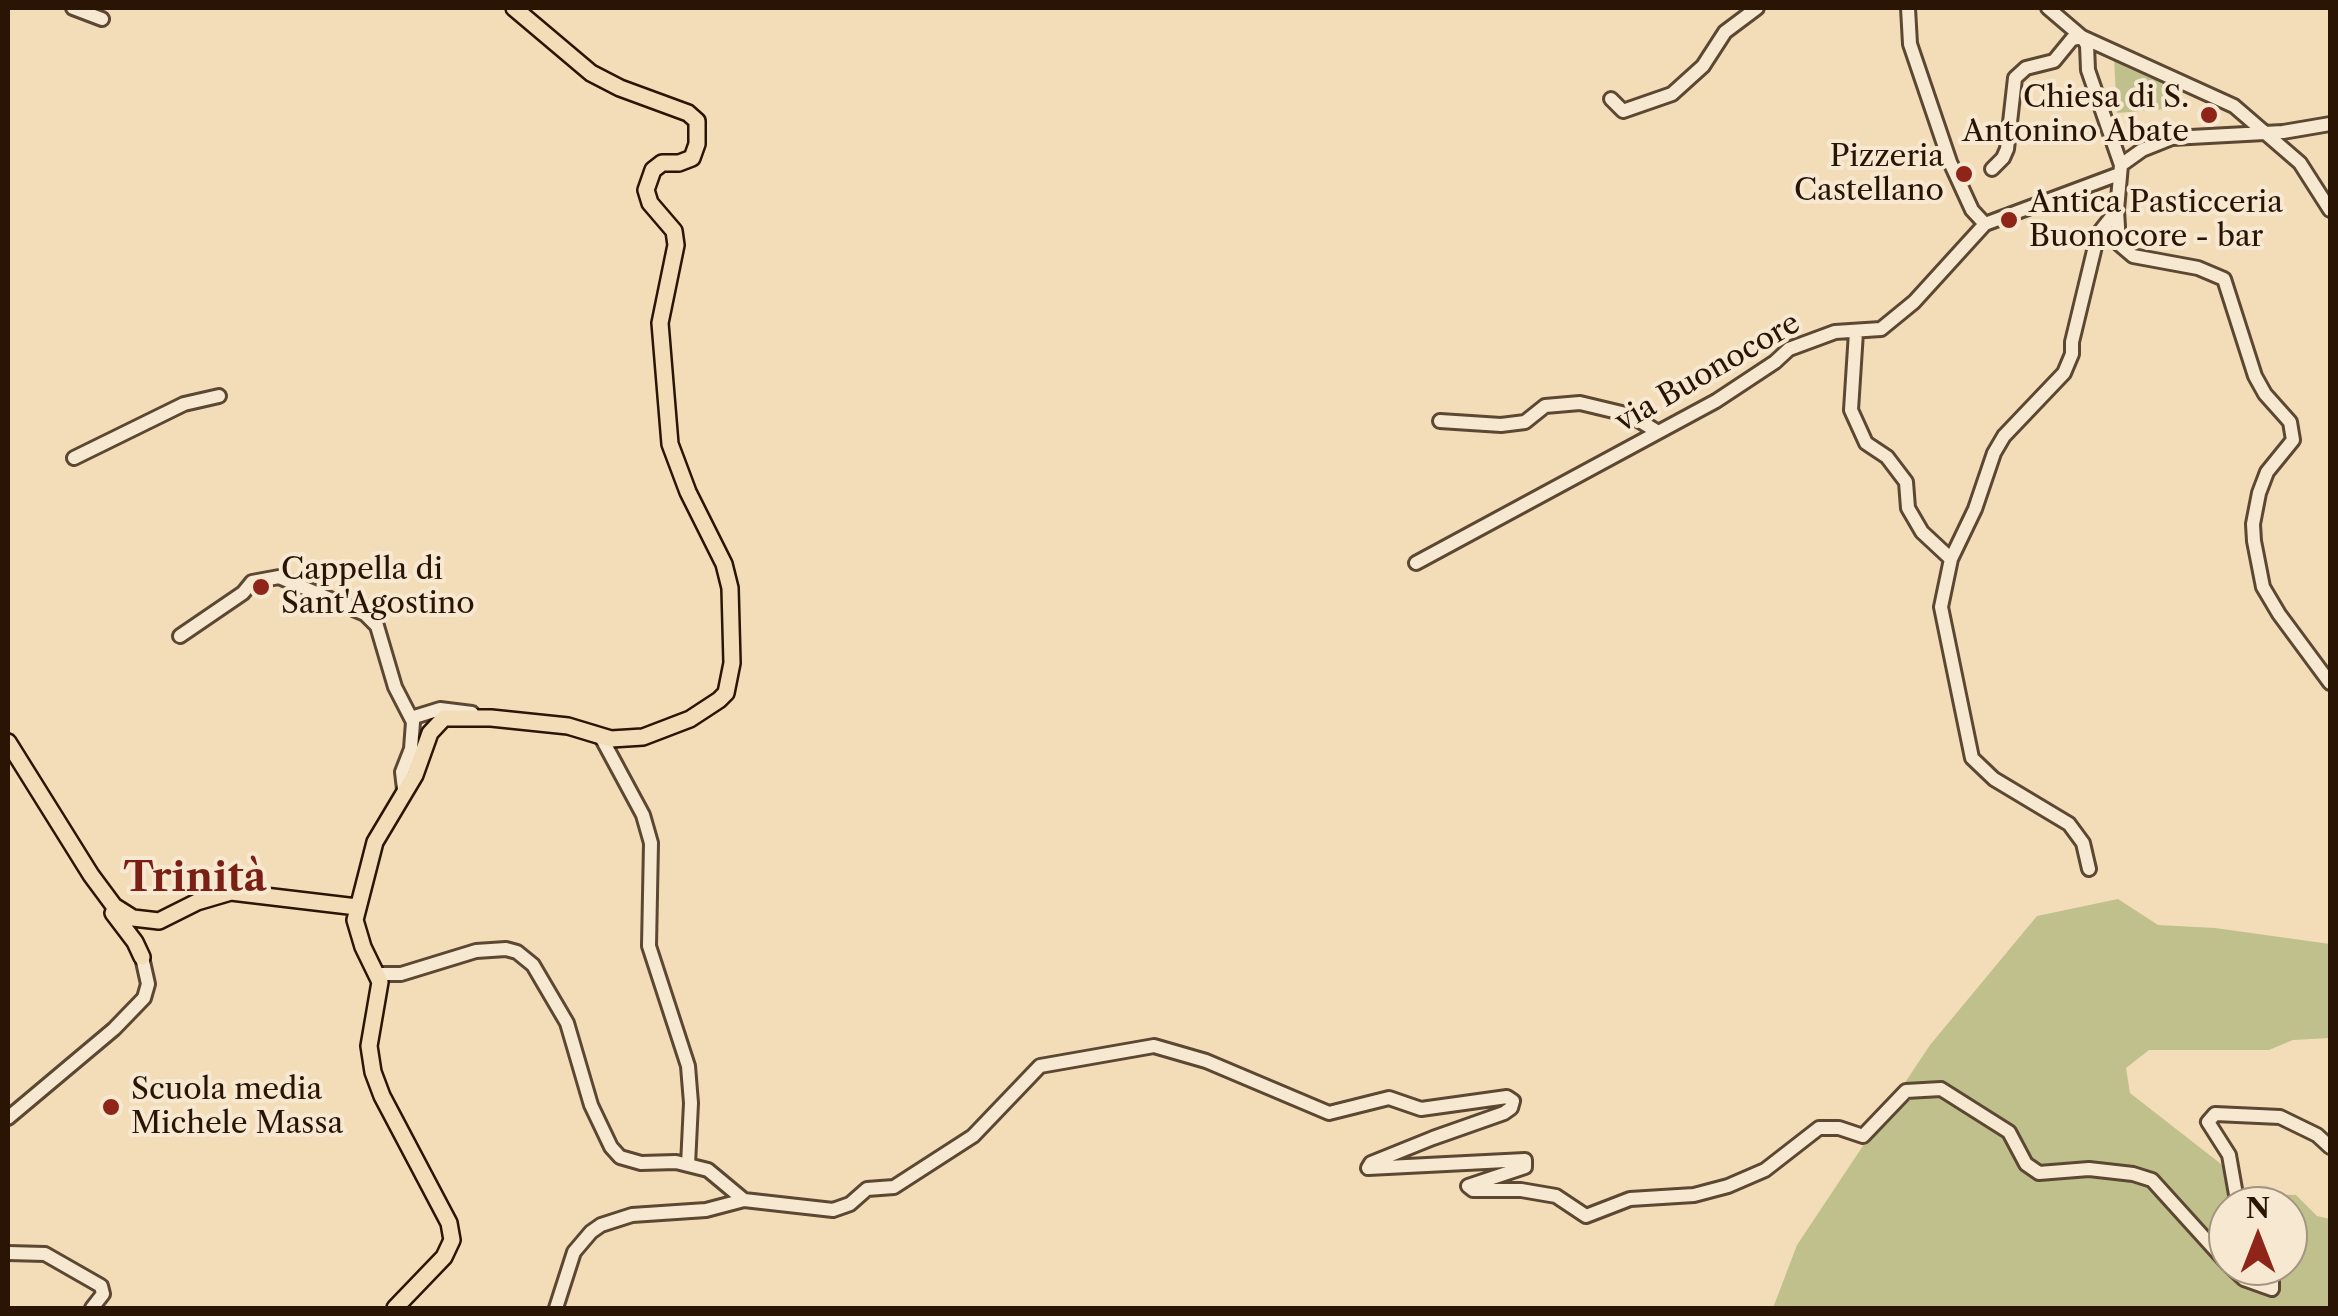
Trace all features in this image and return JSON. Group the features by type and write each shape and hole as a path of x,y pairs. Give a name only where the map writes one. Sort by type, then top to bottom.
{"main road":[{"path":"395,1308 444,1257 452,1240 449,1223 372,1072 369,1046 380,991 377,974 356,929 356,907 375,842 415,775 430,732 438,720 485,718 587,729 602,737 643,736 690,719 726,693 732,663 730,588 724,564 688,492 670,444 660,323 676,245 674,231 650,203 646,190 653,170 662,163 692,158 698,144 697,121 688,113 591,73 514,8"},
{"path":"8,742 92,875 120,911 152,921 231,892 356,907"},
{"path":"92,875 101,899 139,949 152,921"}],"street":[{"path":"73,8 102,18"},
{"path":"1610,100 1622,110 1672,94 1703,66 1725,32 1758,8"},
{"path":"1908,8 1910,44 1950,162 1972,210 1985,224"},
{"path":"2048,8 2082,36 2234,106 2300,164 2330,210"},
{"path":"1992,169 2007,149 2015,78 2026,68 2054,61 2072,39 2082,36"},
{"path":"2082,36 2087,45 2088,70 2120,169 2119,244 2133,256 2198,268 2224,280 2255,376 2290,422 2293,440 2267,472 2259,492 2254,541 2263,587 2330,683"},
{"path":"2240,111 2240,134"},
{"path":"2120,169 2142,150 2172,138 2330,124"},
{"name":"via Buonocore","path":"1416,563 1716,400 1775,362 1788,348 1835,332 1881,329 1985,224 2120,169"},
{"path":"2089,868 2083,843 2069,824 1994,779 1972,758 1941,607 1951,559 1975,510 1994,453 2004,436 2064,373 2072,354 2098,234 2117,210"},
{"path":"1856,332 1851,410 1866,443 1887,457 1906,482 1908,508 1922,532 1951,559"},
{"path":"74,458 184,404 219,396"},
{"path":"1440,421 1501,426 1525,422 1545,406 1580,403 1630,416 1658,432"},
{"path":"180,636 243,593 252,582 283,578 374,621 395,687 411,718 412,741 402,772 404,789"},
{"path":"411,718 444,709 485,718"},
{"path":"602,737 643,815 651,843 648,946 688,1066 688,1165"},
{"path":"377,974 401,974 476,951 506,948 516,952 533,965 566,1023 591,1105 620,1158 708,1170 744,1200"},
{"path":"8,1118 114,1029 144,998 148,984 139,949"},
{"path":"556,1308 574,1252 601,1225 632,1215 706,1210 744,1200 833,1210 850,1204 867,1190 894,1187 973,1136 1040,1066 1154,1046 1206,1061 1330,1113 1389,1098 1421,1109 1508,1096 1513,1102 1504,1113 1418,1144 1368,1168 1525,1160 1525,1167 1468,1186 1473,1190 1521,1190 1556,1196 1586,1216 1630,1199 1694,1195 1728,1186 1766,1170 1819,1128 1839,1128 1863,1136 1906,1091 1941,1088 2009,1132 2026,1164 2039,1173 2089,1169 2152,1180 2208,1242"},
{"path":"2234,1186 2229,1155 2208,1122 2215,1114 2280,1116 2317,1135 2330,1147"},
{"path":"8,1253 45,1254 101,1286 103,1294 92,1308"}],"green space":[{"path":"2114,58 2163,82 2165,109 2117,113"},
{"path":"2118,899 2158,925 2215,928 2330,944 2330,1038 2293,1040 2269,1050 2149,1050 2126,1068 2130,1093 2221,1164 2237,1186 2208,1186 2208,1286 2308,1286 2308,1207 2317,1216 2330,1219 2330,1308 1773,1308 1797,1245 1930,1045 2037,916"}],"place":[{"name":"Chiesa di S. Antonino Abate","path":"2209,115"},
{"name":"Pizzeria Castellano","path":"1964,174"},
{"name":"Antica Pasticceria Buonocore - bar","path":"2009,220"},
{"name":"Cappella di Sant'Agostino","path":"261,587"},
{"name":"Scuola media Michele Massa","path":"111,1107"}],"district":[{"name":"Trinità","path":"195,879"}]}
